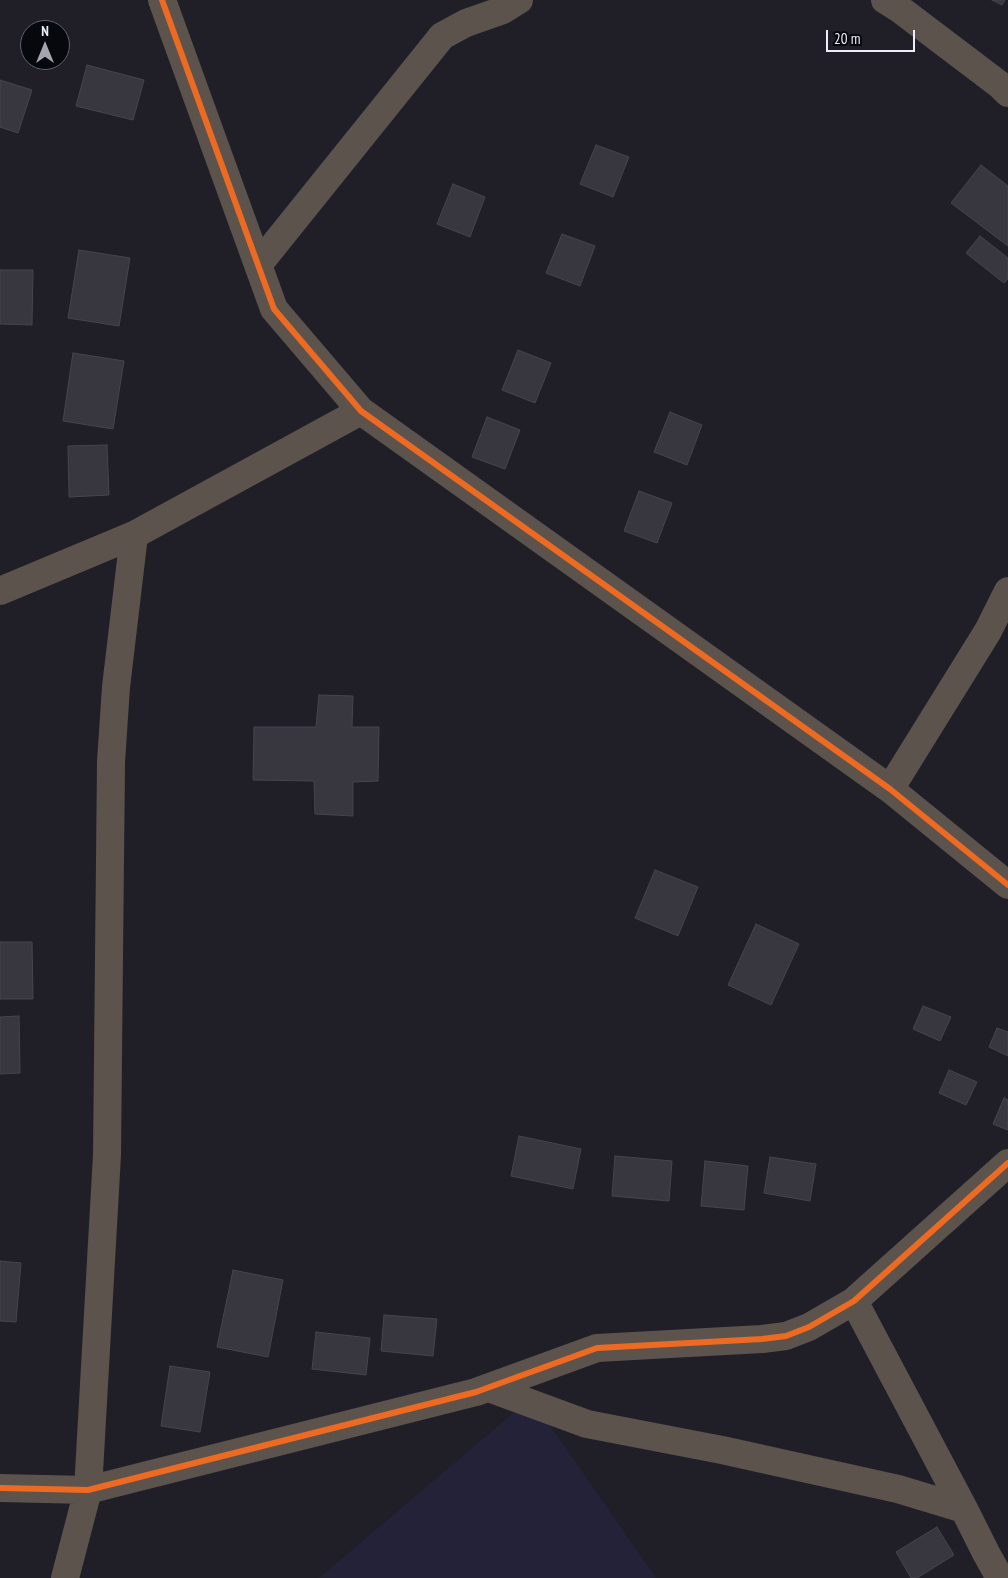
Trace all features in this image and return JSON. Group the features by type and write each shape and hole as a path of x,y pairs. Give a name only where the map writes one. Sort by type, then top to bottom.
{"street":[{"path":"162,0 274,309 361,411 890,789 1008,885"},
{"path":"258,265 442,36 466,24 503,10 519,0"},
{"path":"885,0 901,10 1008,93"},
{"path":"0,591 134,535 361,411"},
{"path":"65,1578 88,1490 107,1155 111,762 116,687 134,535"},
{"path":"890,789 988,631 1008,591"},
{"path":"0,1488 88,1490 476,1392 597,1348 786,1336 809,1327 854,1301 1008,1163"},
{"path":"854,1301 1000,1578"},
{"path":"489,1388 587,1424 722,1450 889,1487 964,1509"}],"shaded area":[{"path":"531,1398 656,1578 319,1578"}],"building":[{"path":"992,0 1005,0 1002,5"},
{"path":"87,65 144,80 133,120 76,106"},
{"path":"0,80 32,90 18,133 0,127"},
{"path":"596,145 629,157 613,197 580,184"},
{"path":"981,165 1008,186 1008,246 951,203"},
{"path":"453,184 485,197 470,237 437,224"},
{"path":"562,234 595,246 580,286 546,273"},
{"path":"980,236 1008,258 1008,279 1004,283 966,253"},
{"path":"79,250 130,258 119,326 68,318"},
{"path":"0,270 33,270 32,325 0,324"},
{"path":"518,350 551,363 535,403 502,390"},
{"path":"73,353 124,361 113,429 63,421"},
{"path":"670,412 702,425 687,465 654,452"},
{"path":"487,417 520,430 505,469 472,457"},
{"path":"107,445 109,495 69,497 68,446"},
{"path":"639,491 672,503 657,543 624,531"},
{"path":"319,695 353,696 352,727 379,727 378,781 353,782 353,816 315,814 314,781 253,780 254,727 316,727"},
{"path":"655,870 698,887 678,936 635,918"},
{"path":"756,924 799,944 771,1005 728,985"},
{"path":"0,942 32,942 33,999 0,999"},
{"path":"923,1006 951,1017 940,1041 913,1029"},
{"path":"19,1016 20,1073 0,1074 0,1017"},
{"path":"997,1028 1008,1032 1008,1056 989,1047"},
{"path":"949,1070 977,1082 966,1105 939,1093"},
{"path":"1004,1098 1008,1100 1008,1130 993,1124"},
{"path":"519,1136 581,1149 573,1189 511,1176"},
{"path":"615,1156 672,1161 669,1201 612,1196"},
{"path":"770,1157 816,1164 810,1201 764,1193"},
{"path":"705,1161 748,1166 744,1210 701,1206"},
{"path":"0,1261 21,1263 16,1322 0,1321"},
{"path":"233,1270 283,1280 268,1357 217,1347"},
{"path":"384,1315 437,1319 433,1356 381,1351"},
{"path":"316,1332 370,1338 366,1375 312,1369"},
{"path":"170,1366 210,1372 200,1432 161,1426"},
{"path":"937,1527 954,1555 917,1578 911,1578 896,1552"}],"cycle path":[{"path":"162,0 274,309 361,411 890,789 1008,885"},
{"path":"0,1488 88,1490 476,1392 597,1348 786,1336 809,1327 854,1301 1008,1163"}]}
